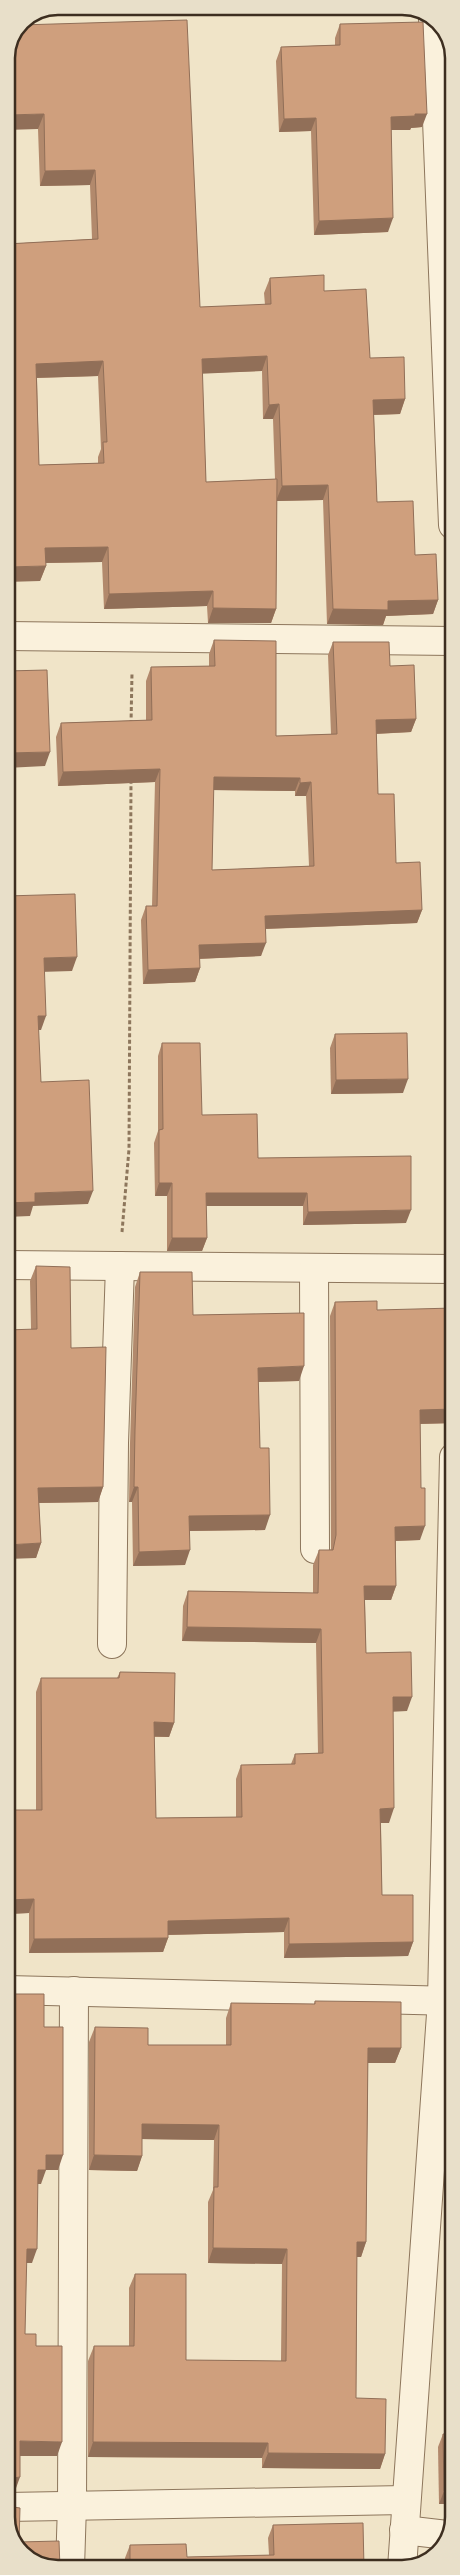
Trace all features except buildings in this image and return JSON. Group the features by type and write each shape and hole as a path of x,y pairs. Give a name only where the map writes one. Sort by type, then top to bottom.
{"street":[{"path":"433,29 445,323"},
{"path":"15,636 445,641"},
{"path":"15,1265 445,1269"},
{"path":"112,1644 114,1443 120,1266"},
{"path":"314,1268 316,1549"},
{"path":"15,1990 445,2000"},
{"path":"70,2560 74,1991"},
{"path":"402,2560 405,2500 445,2035"},
{"path":"15,2507 72,2504 405,2500"},
{"path":"404,2530 441,2534"}],"path":[{"path":"131,726 132,637"},
{"path":"120,1266 129,1149 131,776"}]}
